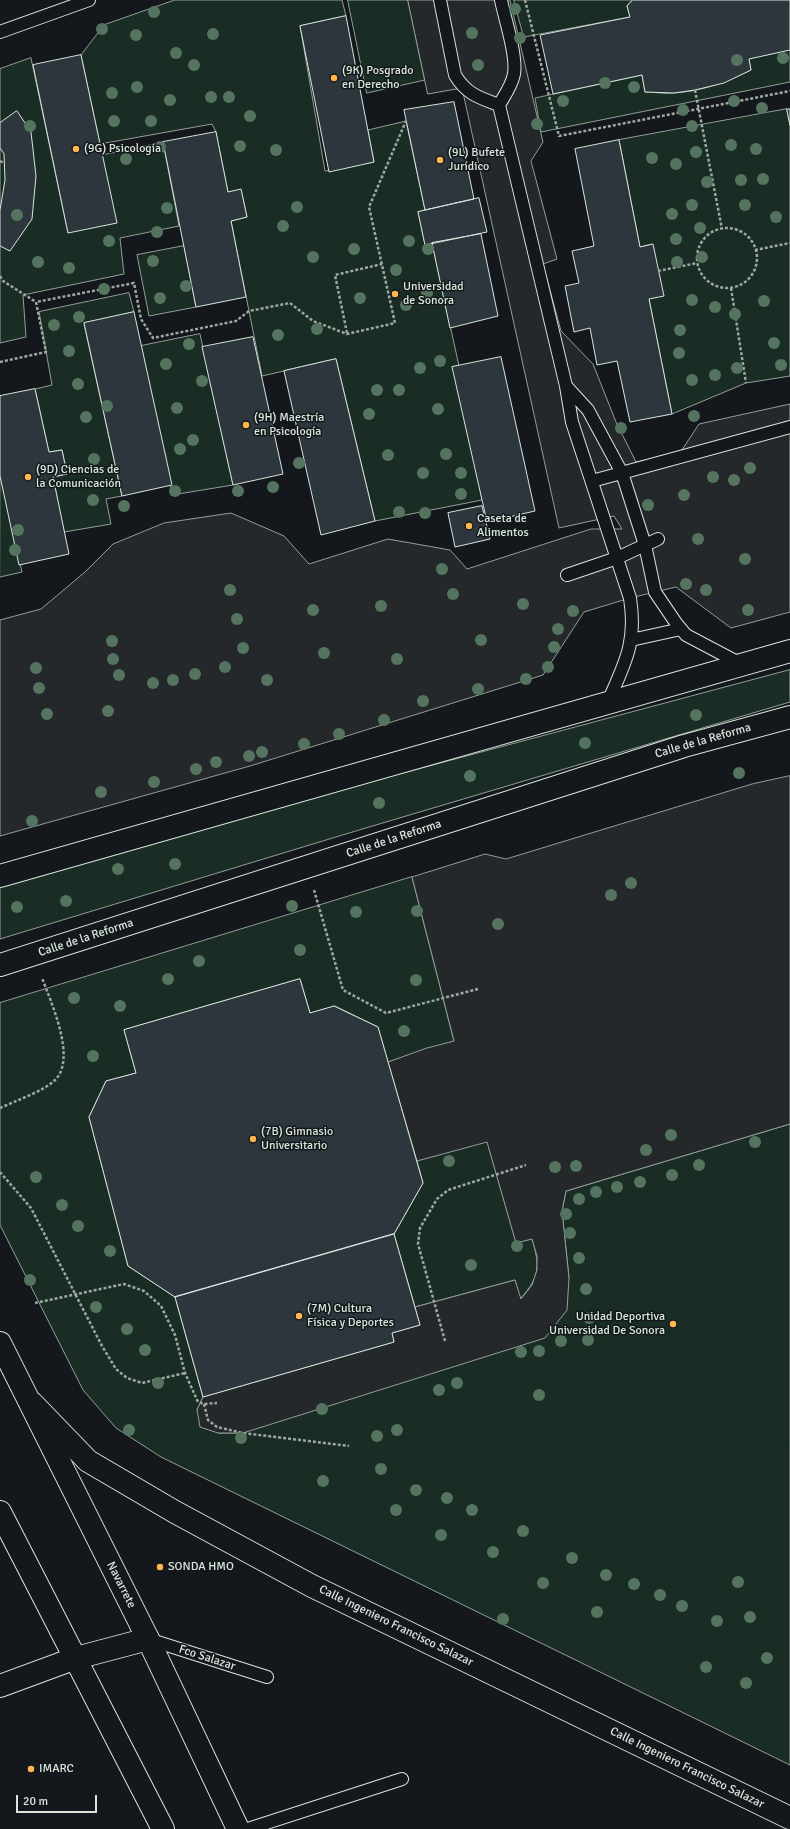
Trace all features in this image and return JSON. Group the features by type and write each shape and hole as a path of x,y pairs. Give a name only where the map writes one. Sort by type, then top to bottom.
{"main road":[{"path":"0,876 790,651"},
{"name":"Calle de la Reforma","path":"0,965 684,746 790,717"},
{"name":"Navarrete","path":"0,1343 148,1639 238,1829"},
{"name":"Calle Ingeniero Francisco Salazar","path":"27,1397 88,1461 175,1512 312,1586 790,1818"},
{"path":"0,1512 163,1829"},
{"path":"0,1686 76,1658 148,1639"}],"lane":[{"path":"0,32 89,0"},
{"path":"440,0 455,75 461,86 470,92 499,105"},
{"path":"501,0 514,62 514,74 511,84 499,105 566,386 572,422 630,598 633,618 631,640 627,657 607,704"},
{"path":"566,386 588,410 622,472 645,545 655,592 686,635 741,664"},
{"path":"592,481 790,427"},
{"path":"567,576 617,558 658,539"},
{"path":"631,640 681,629"},
{"name":"Fco Salazar","path":"148,1639 267,1677"},
{"path":"248,1829 402,1779"}],"path":[{"path":"525,0 559,136 790,91"},
{"path":"695,90 722,229"},
{"path":"0,276 1,281 36,302 134,283 141,319 153,338 236,321 249,311 290,303 314,321 347,334 395,322 369,207 406,121"},
{"path":"0,161 4,163"},
{"path":"722,229 736,230 745,234 751,241 755,250 755,269 750,277 743,283 731,288 716,286 707,281 701,273 697,263 697,253 701,243 708,235 722,229"},
{"path":"755,250 790,243"},
{"path":"658,271 697,263"},
{"path":"347,334 335,275 382,264"},
{"path":"731,288 746,383"},
{"path":"0,362 46,352 36,302"},
{"path":"306,867 343,990 386,1013 478,989"},
{"path":"0,1108 34,1093 55,1080 63,1067 63,1041 33,955"},
{"path":"445,1341 418,1244 420,1228 437,1199 448,1190 526,1165"},
{"path":"0,1172 31,1208 102,1346 116,1369 128,1378 142,1383 185,1373"},
{"path":"35,1303 124,1284 144,1291 161,1306 175,1335 185,1373 198,1402 204,1404 217,1403"},
{"path":"204,1404 208,1420 217,1427 243,1433 349,1446"}],"green space":[{"path":"175,0 342,0 346,16 300,26 325,171 374,162 368,130 406,121 425,210 418,212 425,245 432,243 459,366 482,500 375,521 336,359 262,376 231,221 247,217 241,190 228,192 216,132 212,124 100,144 81,55 104,25"},
{"path":"348,0 408,0 425,80 367,93"},
{"path":"514,0 633,0 627,6 630,17 524,37"},
{"path":"790,50 790,82 541,132 535,98 642,75 645,92 670,93 693,91 732,79 751,70 749,59"},
{"path":"31,58 68,233 102,155 163,142 179,226 120,238 124,274 23,295 26,337 0,343 0,69"},
{"path":"787,109 790,125 790,376 746,383 672,414 649,299 652,244 640,247 619,140"},
{"path":"184,246 196,307 149,316 137,255"},
{"path":"129,293 134,312 84,324 122,496 106,499 111,524 64,532 53,477 67,474 62,450 49,452 35,389 52,385 39,312"},
{"path":"200,334 233,485 172,495 141,346"},
{"path":"0,474 22,572 0,577"},
{"path":"790,670 790,702 359,830 0,939 0,881"},
{"name":"Unidad Deportiva Universidad De Sonora","path":"412,877 454,1041 388,1062 378,1027 335,1006 310,1013 300,979 124,1030 136,1073 106,1081 89,1117 128,1266 175,1297 203,1397 197,1410 218,1433 243,1433 569,1278 562,1211 566,1191 790,1124 790,1765 161,1457 116,1428 83,1390 0,1225 0,1003"},
{"name":"Unidad Deportiva Universidad De Sonora","path":"487,1141 516,1242 532,1239 537,1264 535,1277 527,1291 520,1299 515,1280 415,1307 394,1234 423,1183 417,1161"}],"shaded area":[{"path":"408,0 510,0 543,142 531,161 557,259 543,264 561,331 593,364 616,422 636,462 680,453 699,424 790,404 790,612 731,628 676,587 630,598 584,612 543,675 250,766 0,836 0,620 41,609 85,572 113,544 164,523 231,513 284,536 309,564 388,539 450,550 467,569 591,529 622,529 614,516 559,528 462,88 428,94"},
{"path":"790,776 790,1124 566,1191 562,1211 569,1278 567,1310 545,1338 243,1433 218,1433 200,1427 197,1410 203,1397 394,1342 392,1333 420,1325 415,1307 515,1280 521,1299 532,1285 537,1270 537,1256 532,1239 516,1243 487,1142 417,1161 388,1062 427,1048 454,1041 412,877 485,854 506,859 752,784"}],"building":[{"path":"633,0 790,0 790,50 749,59 751,70 724,83 695,90 674,93 645,92 642,75 553,94 540,35 630,17 627,6"},
{"name":"(9K) Posgrado en Derecho","path":"346,16 374,162 329,172 300,26"},
{"name":"(9G) Psicología","path":"81,55 117,223 68,233 33,65"},
{"name":"(9L) Bufete Jurídico","path":"454,102 474,199 425,210 404,110"},
{"path":"787,109 790,109 790,125"},
{"path":"17,111 31,132 36,176 32,219 10,251 0,246 0,210 5,180 4,154 0,148 0,123"},
{"path":"216,132 228,192 241,189 247,217 231,221 246,297 196,307 163,142"},
{"path":"619,140 640,247 653,244 664,296 649,299 672,414 630,422 617,361 597,365 590,328 574,332 565,286 579,283 572,251 594,246 575,149"},
{"path":"479,198 487,232 425,245 418,212"},
{"path":"481,234 498,316 450,328 432,243"},
{"path":"134,312 172,485 122,496 84,323"},
{"name":"(9H) Maestría en Psicología","path":"253,337 283,474 233,485 202,347"},
{"path":"501,357 535,511 487,522 452,367"},
{"path":"336,359 375,521 321,535 284,371"},
{"name":"(9D) Ciencias de la Comunicación","path":"35,389 49,452 62,450 67,474 53,477 69,554 19,565 0,476 0,396"},
{"name":"Caseta de Alimentos","path":"482,506 490,539 455,547 448,513"},
{"name":"(7B) Gimnasio Universitario","path":"300,979 310,1013 334,1006 378,1027 423,1183 394,1234 175,1297 128,1266 89,1117 106,1081 136,1073 124,1030"},
{"name":"(7M) Cultura Física y Deportes","path":"394,1234 420,1325 392,1333 394,1342 203,1397 175,1297"}],"place":[{"name":"(9K) Posgrado en Derecho","path":"334,78"},
{"name":"(9G) Psicología","path":"76,149"},
{"name":"(9L) Bufete Jurídico","path":"440,160"},
{"name":"Universidad de Sonora","path":"395,294"},
{"name":"(9H) Maestría en Psicología","path":"246,425"},
{"name":"(9D) Ciencias de la Comunicación","path":"28,477"},
{"name":"Caseta de Alimentos","path":"469,526"},
{"name":"(7B) Gimnasio Universitario","path":"253,1139"},
{"name":"(7M) Cultura Física y Deportes","path":"299,1316"},
{"name":"Unidad Deportiva Universidad De Sonora","path":"673,1324"},
{"name":"SONDA HMO","path":"160,1567"},
{"name":"IMARC","path":"31,1769"}]}
